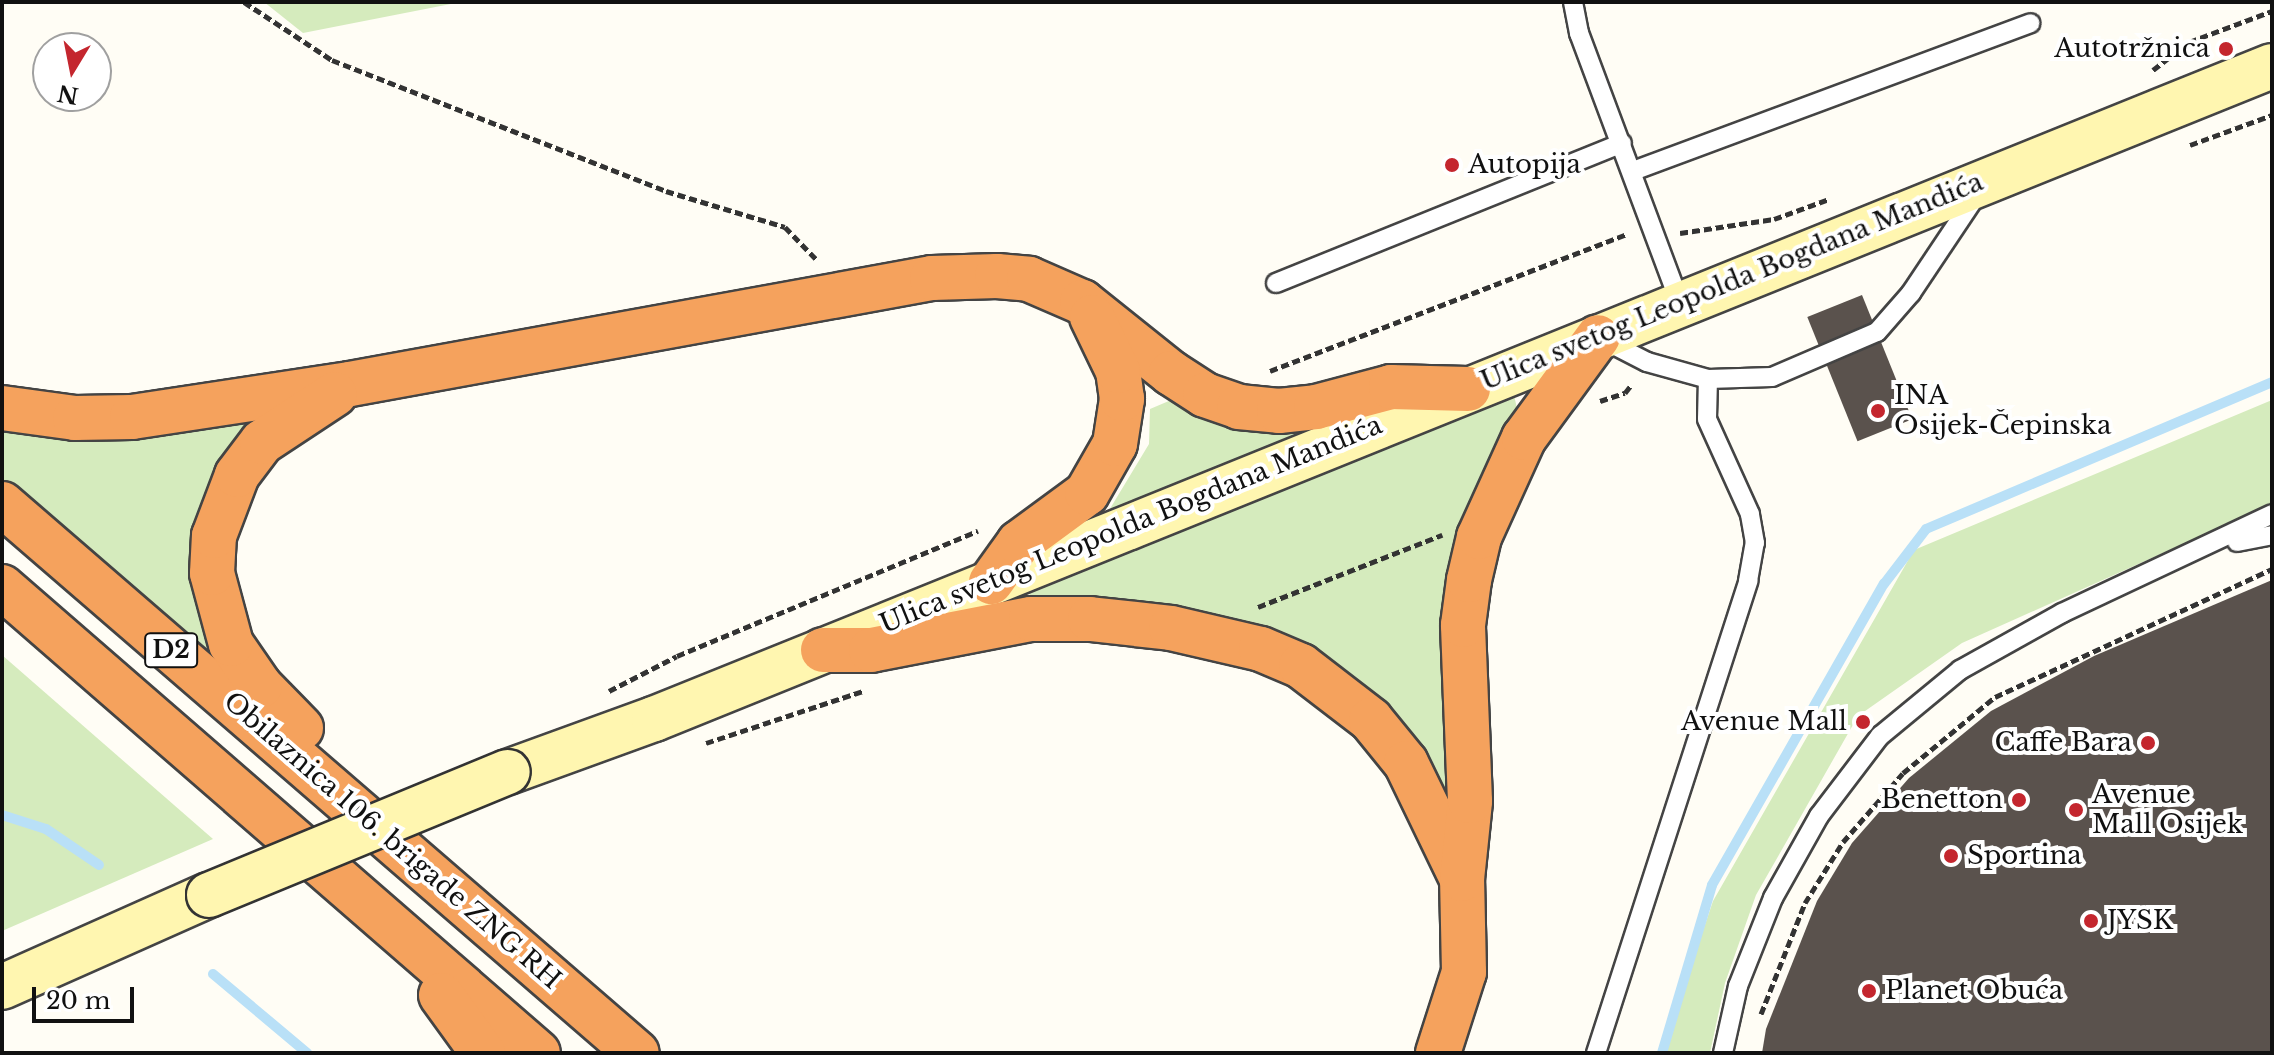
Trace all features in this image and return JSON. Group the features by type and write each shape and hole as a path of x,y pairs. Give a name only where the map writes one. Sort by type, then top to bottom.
{"highway":[{"path":"2,408 75,418 132,417 350,384 932,278 1029,279 1082,302 1171,373 1205,395 1239,407 1303,408 1391,387 1468,389"},
{"path":"991,582 1019,543 1087,493 1115,444 1122,399 1118,371 1082,302"},
{"path":"1438,1053 1464,972 1462,879 1470,801 1463,625 1469,580 1479,537 1524,438 1598,337"},
{"path":"340,796 316,746 260,686 231,644 212,573 214,536 237,475 262,442 350,384"},
{"name":"Obilaznica 106. brigade ZNG RH","path":"2,504 637,1053"},
{"name":"D2","path":"2,587 538,1053"},
{"path":"823,650 871,650 966,629 1075,619 1171,628 1261,649 1313,674 1371,720 1406,763 1462,879"},
{"path":"387,922 483,1053"}],"main road":[{"name":"Ulica svetog Leopolda Bogdana Mandića","path":"2,987 209,895 508,772 654,719 2269,65"}],"lane":[{"path":"1573,2 1579,33 1680,303"},
{"path":"1633,171 2030,23"},
{"path":"1276,283 1622,143"},
{"path":"1598,337 1647,362 1708,379 1772,377 1877,332 1911,293 1986,179"},
{"path":"1596,1053 1748,581 1755,543 1750,514 1707,419 1708,379"},
{"path":"1723,1053 1738,986 1773,898 1819,816 1880,736 1960,670 2062,613 2207,549 2272,514"},
{"path":"2207,549 2272,535"}],"path":[{"path":"244,2 332,60 666,191 785,227 806,254 826,266"},
{"path":"1755,1029 1805,903 1843,842 1903,773 1995,697 2272,569"}],"green space":[{"path":"264,2 461,2 303,33"},
{"path":"1183,395 1257,424 1305,431 1105,517 1149,444 1150,409"},
{"path":"1514,395 1520,422 1448,809 1352,678 1031,600 1027,581"},
{"path":"2272,400 2270,505 1962,643 1858,716 1756,895 1725,983 1710,1053 1662,1053 1713,901 1914,550"},
{"path":"268,416 220,468 221,671 2,482 2,425"},
{"path":"2,655 213,839 2,931"}],"building":[{"path":"1862,295 1912,419 1857,441 1807,317"},
{"name":"Avenue Mall Osijek","path":"2272,580 2272,1053 1762,1053 1766,1029 1817,901 1852,843 1909,778 1991,711 2094,656"}],"waterway":[{"path":"1662,1053 1712,885 1884,584 1926,529 2272,382"},
{"path":"2,815 46,829 99,865"},
{"path":"213,974 307,1053"}],"place":[{"name":"Autotržnica","path":"2226,49"},
{"name":"Autopija","path":"1452,165"},
{"name":"INA Osijek-Čepinska","path":"1878,411"},
{"name":"Avenue Mall","path":"1863,722"},
{"name":"Caffe Bara","path":"2148,743"},
{"name":"Benetton","path":"2019,800"},
{"name":"Avenue Mall Osijek","path":"2076,810"},
{"name":"Sportina","path":"1951,856"},
{"name":"JYSK","path":"2091,921"},
{"name":"Planet Obuća","path":"1869,991"}]}
